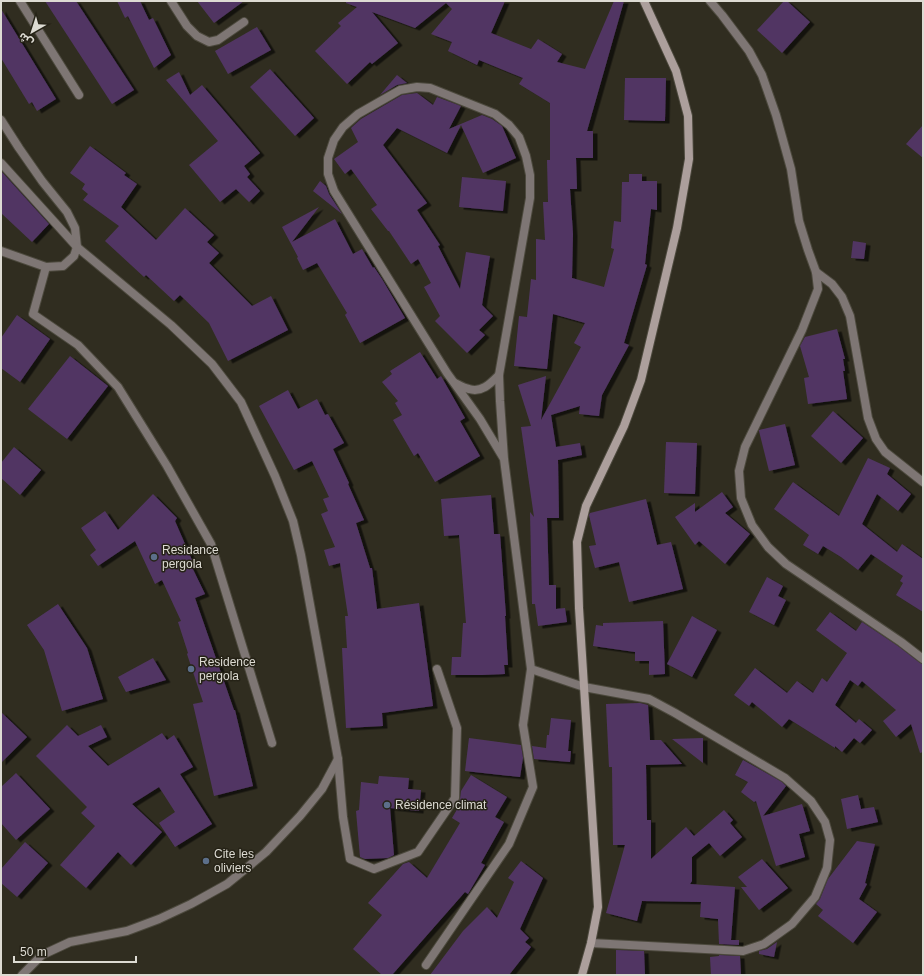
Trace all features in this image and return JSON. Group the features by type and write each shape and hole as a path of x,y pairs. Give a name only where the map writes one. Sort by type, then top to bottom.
{"main road":[{"path":"582,975 591,943 598,907 579,608 577,542 586,506 624,426 641,380 677,228 689,159 688,116 676,71 644,1"}],"street":[{"path":"20,1 79,95"},
{"path":"171,1 187,26 197,36 209,42 218,40 244,22"},
{"path":"710,1 749,51 762,75 776,115 791,169 799,221 816,272 818,289 802,330 745,447 740,471 741,498 752,525 768,547 786,564 902,642 923,659"},
{"path":"426,965 509,844 533,787 523,725 531,669 504,459 499,375 530,198 530,175 526,156 519,137 509,125 495,114 430,88 416,87 400,90 358,114 343,127 334,140 328,158 328,174 334,191 448,373 480,419 504,459"},
{"path":"1,120 42,181 67,212 75,228 77,247 74,256 63,266 46,267 1,251"},
{"path":"1,163 77,247 171,324 212,364 241,402 275,476 293,521 301,555 338,759 343,817 350,859 374,869 418,852 455,798 457,728 437,669"},
{"path":"46,267 33,314 78,345 118,387 167,466 208,538 272,743"},
{"path":"816,272 832,284 842,297 850,316 868,418 876,439 885,452 923,482"},
{"path":"454,382 471,390 481,389 488,386 499,375"},
{"path":"531,669 584,688 649,699 675,713 785,778 811,801 825,822 830,840 827,868 815,897 792,924 764,944 743,951 591,943"},
{"path":"22,975 42,955 70,942 127,931 159,919 191,904 227,884 266,852 300,816 322,789 338,759"}],"building":[{"path":"45,1 76,1 134,90 112,104"},
{"path":"117,1 140,1 149,20 153,18 171,55 154,68 128,16 125,18"},
{"path":"197,1 244,1 214,23"},
{"path":"346,1 505,1 491,33 531,49 538,39 562,54 557,62 585,69 614,1 624,1 587,131 593,131 593,158 576,158 577,189 570,189 573,234 572,278 604,287 614,249 611,248 614,221 621,222 622,182 629,182 629,174 642,174 642,181 657,181 657,210 651,209 645,264 647,265 624,343 629,345 602,395 599,416 579,414 580,406 551,415 556,447 580,443 582,455 558,460 559,518 547,518 549,585 556,585 556,609 565,608 567,622 538,626 535,604 532,604 530,512 534,517 521,427 531,426 518,385 546,376 541,420 581,347 574,343 585,323 553,314 547,369 514,366 519,316 527,317 531,279 536,280 536,239 545,240 543,202 548,202 547,160 550,160 550,103 519,84 523,78 479,60 477,65 448,51 452,42 431,34 452,9 446,3 415,28 372,12 398,43 372,64 370,62 347,84 315,51 341,26 338,23 357,7 346,3"},
{"path":"784,1 787,1 810,22 782,53 757,30"},
{"path":"1,9 56,99 37,111 32,102 29,104 1,58"},
{"path":"257,27 271,50 228,74 215,51"},
{"path":"270,69 314,118 295,136 250,87"},
{"path":"179,72 190,95 202,85 260,153 244,166 250,174 247,177 260,191 249,202 236,189 220,202 189,165 218,141 166,80"},
{"path":"397,75 407,83 397,85 380,95"},
{"path":"625,78 666,78 665,121 624,120"},
{"path":"417,93 433,105 437,97 461,106 449,129 482,115 492,119 502,126 516,158 483,173 461,125 447,153 397,128 383,145 427,203 417,210 440,245 438,246 460,289 466,252 490,256 482,305 493,316 479,330 485,335 467,353 435,321 440,316 424,287 431,283 418,259 411,264 389,231 371,209 377,205 351,169 345,174 334,159 358,142 351,128 361,119 402,95"},
{"path":"923,125 923,158 906,144"},
{"path":"90,146 126,173 124,175 137,184 121,207 156,240 185,208 214,235 207,242 219,253 209,263 252,306 271,296 288,330 228,361 209,323 180,295 174,301 146,275 144,277 105,241 119,226 83,200 88,194 82,189 85,184 70,173"},
{"path":"1,171 49,224 32,242 1,213"},
{"path":"462,177 506,181 503,211 459,207"},
{"path":"320,181 326,186 329,194 342,214 313,191"},
{"path":"319,207 292,242 335,219 353,254 362,249 405,318 360,343 345,315 347,313 317,263 303,270 297,258 298,257 282,227"},
{"path":"853,241 866,243 864,259 851,258"},
{"path":"17,315 50,339 20,382 1,368 1,338"},
{"path":"837,329 845,359 843,359 845,371 843,371 847,399 808,404 804,378 809,377 800,346 805,337"},
{"path":"420,352 437,379 441,376 465,418 460,421 480,456 435,482 418,453 414,456 393,420 402,415 395,403 398,401 382,382 392,374 390,371"},
{"path":"70,356 108,386 67,439 28,409"},
{"path":"288,390 298,409 317,399 325,415 328,414 344,443 333,449 364,520 356,523 370,568 372,568 377,609 419,603 433,706 382,713 383,726 346,728 342,648 347,648 345,616 348,616 340,563 329,566 324,550 335,547 321,514 328,511 323,499 329,497 312,461 294,470 259,406"},
{"path":"833,411 863,438 841,463 811,436"},
{"path":"785,424 795,465 769,471 759,430"},
{"path":"666,442 697,443 695,494 664,493"},
{"path":"14,447 41,470 20,495 1,478 1,463"},
{"path":"868,458 890,468 887,474 911,494 898,511 877,494 862,524 897,552 902,544 923,559 923,612 896,595 903,583 900,581 903,576 871,554 858,570 823,546 818,554 803,545 809,535 774,509 793,482 839,516"},
{"path":"722,492 733,507 725,513 750,534 725,564 699,541 695,545 675,517 695,503 695,512"},
{"path":"153,494 177,518 175,521 192,560 189,561 205,594 195,598 235,710 253,786 214,796 193,704 203,702 178,622 181,621 162,580 155,584 135,541 98,566 90,555 96,550 81,528 105,511 118,530"},
{"path":"491,495 494,534 500,534 508,665 504,665 505,674 451,675 452,657 461,657 463,623 466,623 459,535 444,536 441,499"},
{"path":"646,499 657,545 671,542 683,589 629,602 619,562 595,568 589,546 596,545 589,515 590,513"},
{"path":"767,577 783,586 778,596 786,600 774,625 749,612"},
{"path":"58,604 87,648 103,699 62,711 44,650 27,625"},
{"path":"830,612 856,631 862,622 923,664 923,752 920,753 911,724 896,737 883,721 896,710 862,681 858,686 850,680 835,705 856,723 859,719 872,730 860,743 854,738 842,752 835,746 835,748 789,719 782,727 752,702 749,706 734,695 755,668 787,693 797,681 813,693 822,678 827,682 847,653 816,630"},
{"path":"692,616 717,630 692,677 667,664"},
{"path":"663,621 665,674 649,675 649,661 635,661 635,652 593,646 596,625 603,626 603,623"},
{"path":"153,658 166,680 126,692 118,677"},
{"path":"640,703 648,705 650,740 661,740 682,764 646,765 647,820 651,820 651,859 686,827 694,836 724,810 733,820 730,823 742,837 720,856 709,843 692,857 692,881 690,884 735,887 731,940 739,940 739,945 719,944 718,919 700,917 701,902 642,901 637,921 606,913 625,845 613,845 612,767 609,767 606,704"},
{"path":"1,712 27,737 1,763"},
{"path":"551,718 571,720 568,751 571,751 570,762 534,759 532,746 546,748"},
{"path":"67,725 78,736 101,725 107,737 88,746 108,766 162,733 167,740 174,735 193,767 180,774 212,824 175,847 159,823 175,812 159,787 132,804 162,832 131,865 118,852 86,888 60,865 95,826 81,813 87,807 36,756"},
{"path":"469,738 521,745 523,758 520,777 465,771"},
{"path":"703,738 703,763 672,739"},
{"path":"743,760 782,782 786,786 763,816 802,804 810,831 799,834 805,857 776,866 756,801 754,802 741,792 748,782 735,775"},
{"path":"16,773 50,809 16,840 1,823 1,787"},
{"path":"471,775 507,797 495,817 504,822 481,863 485,865 468,894 465,892 392,975 382,975 353,949 382,915 368,903 403,864 409,862 427,878 460,823 452,818 459,806 457,805 460,799 461,791"},
{"path":"379,776 409,778 408,789 421,790 419,811 390,808 394,855 388,858 365,859 360,857 356,811 359,810 361,782 378,784"},
{"path":"858,795 861,809 874,807 878,822 847,829 841,799"},
{"path":"857,841 875,844 865,883 867,884 859,899 877,912 853,943 818,916 823,910 816,904 820,899 828,879"},
{"path":"25,842 48,863 17,897 1,883 1,869"},
{"path":"762,859 788,888 759,910 741,887 747,887 738,877"},
{"path":"521,861 543,878 520,929 529,938 525,942 531,947 509,975 430,975 463,931 487,907 497,918 514,882 508,878"},
{"path":"777,942 774,957 759,954 759,951 767,949"},
{"path":"616,950 644,951 645,975 616,975"},
{"path":"719,955 740,956 741,975 711,975 710,957"}],"place":[{"name":"Residance pergola","path":"154,557"},
{"name":"Residence pergola","path":"191,669"},
{"name":"Résidence climat","path":"387,805"},
{"name":"Cite les oliviers","path":"206,861"}]}
